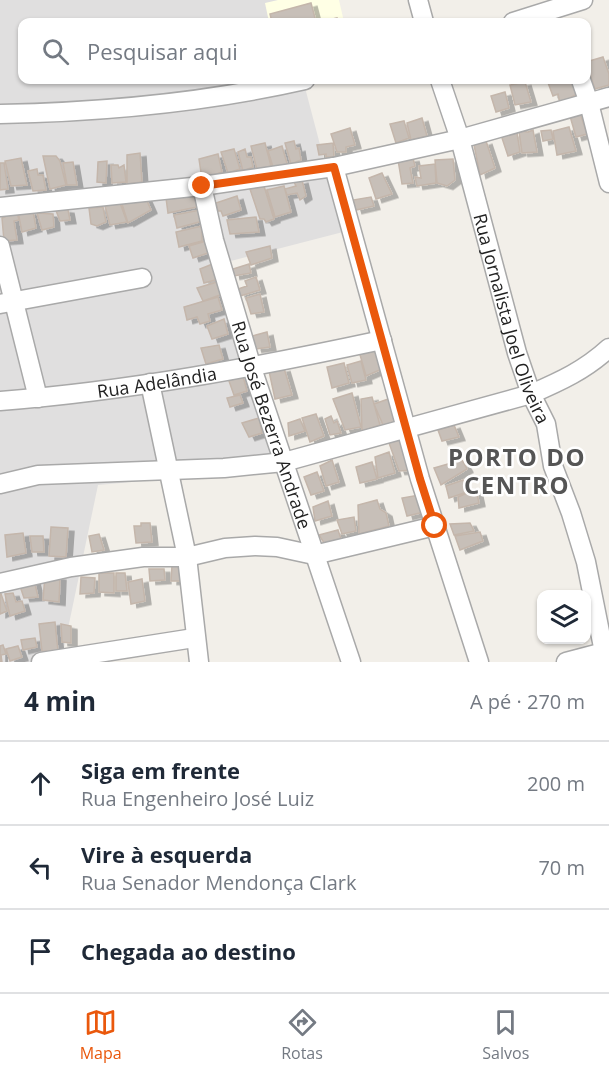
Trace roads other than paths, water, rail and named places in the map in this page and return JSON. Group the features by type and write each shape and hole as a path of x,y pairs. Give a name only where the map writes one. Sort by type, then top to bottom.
{"street":[{"path":"418,0 423,18"},
{"path":"528,18 583,0"},
{"path":"0,114 99,111 166,105 287,84"},
{"name":"Rua Jornalista Joel Oliveira","path":"441,84 460,139 517,353 531,394 546,424 554,466 572,513 586,562 605,657"},
{"path":"582,84 609,183"},
{"path":"0,207 202,186 334,167 460,139 609,97"},
{"path":"334,167 435,526 479,662"},
{"name":"Rua José Bezerra Andrade","path":"202,186 213,240 252,368 351,662"},
{"path":"0,246 7,303 38,398"},
{"path":"7,303 142,278"},
{"name":"Rua Adelândia","path":"0,401 71,396 252,368 382,340"},
{"path":"0,484 38,475 224,468 284,462 531,394 591,364 609,348"},
{"path":"150,383 188,557 194,638 199,662"},
{"path":"1,578 143,557 188,557 225,548 255,546 314,555 435,526"},
{"path":"51,661 194,638"},
{"path":"566,662 605,657"}],"district":[{"name":"PORTO DO CENTRO","path":"517,470"}]}
